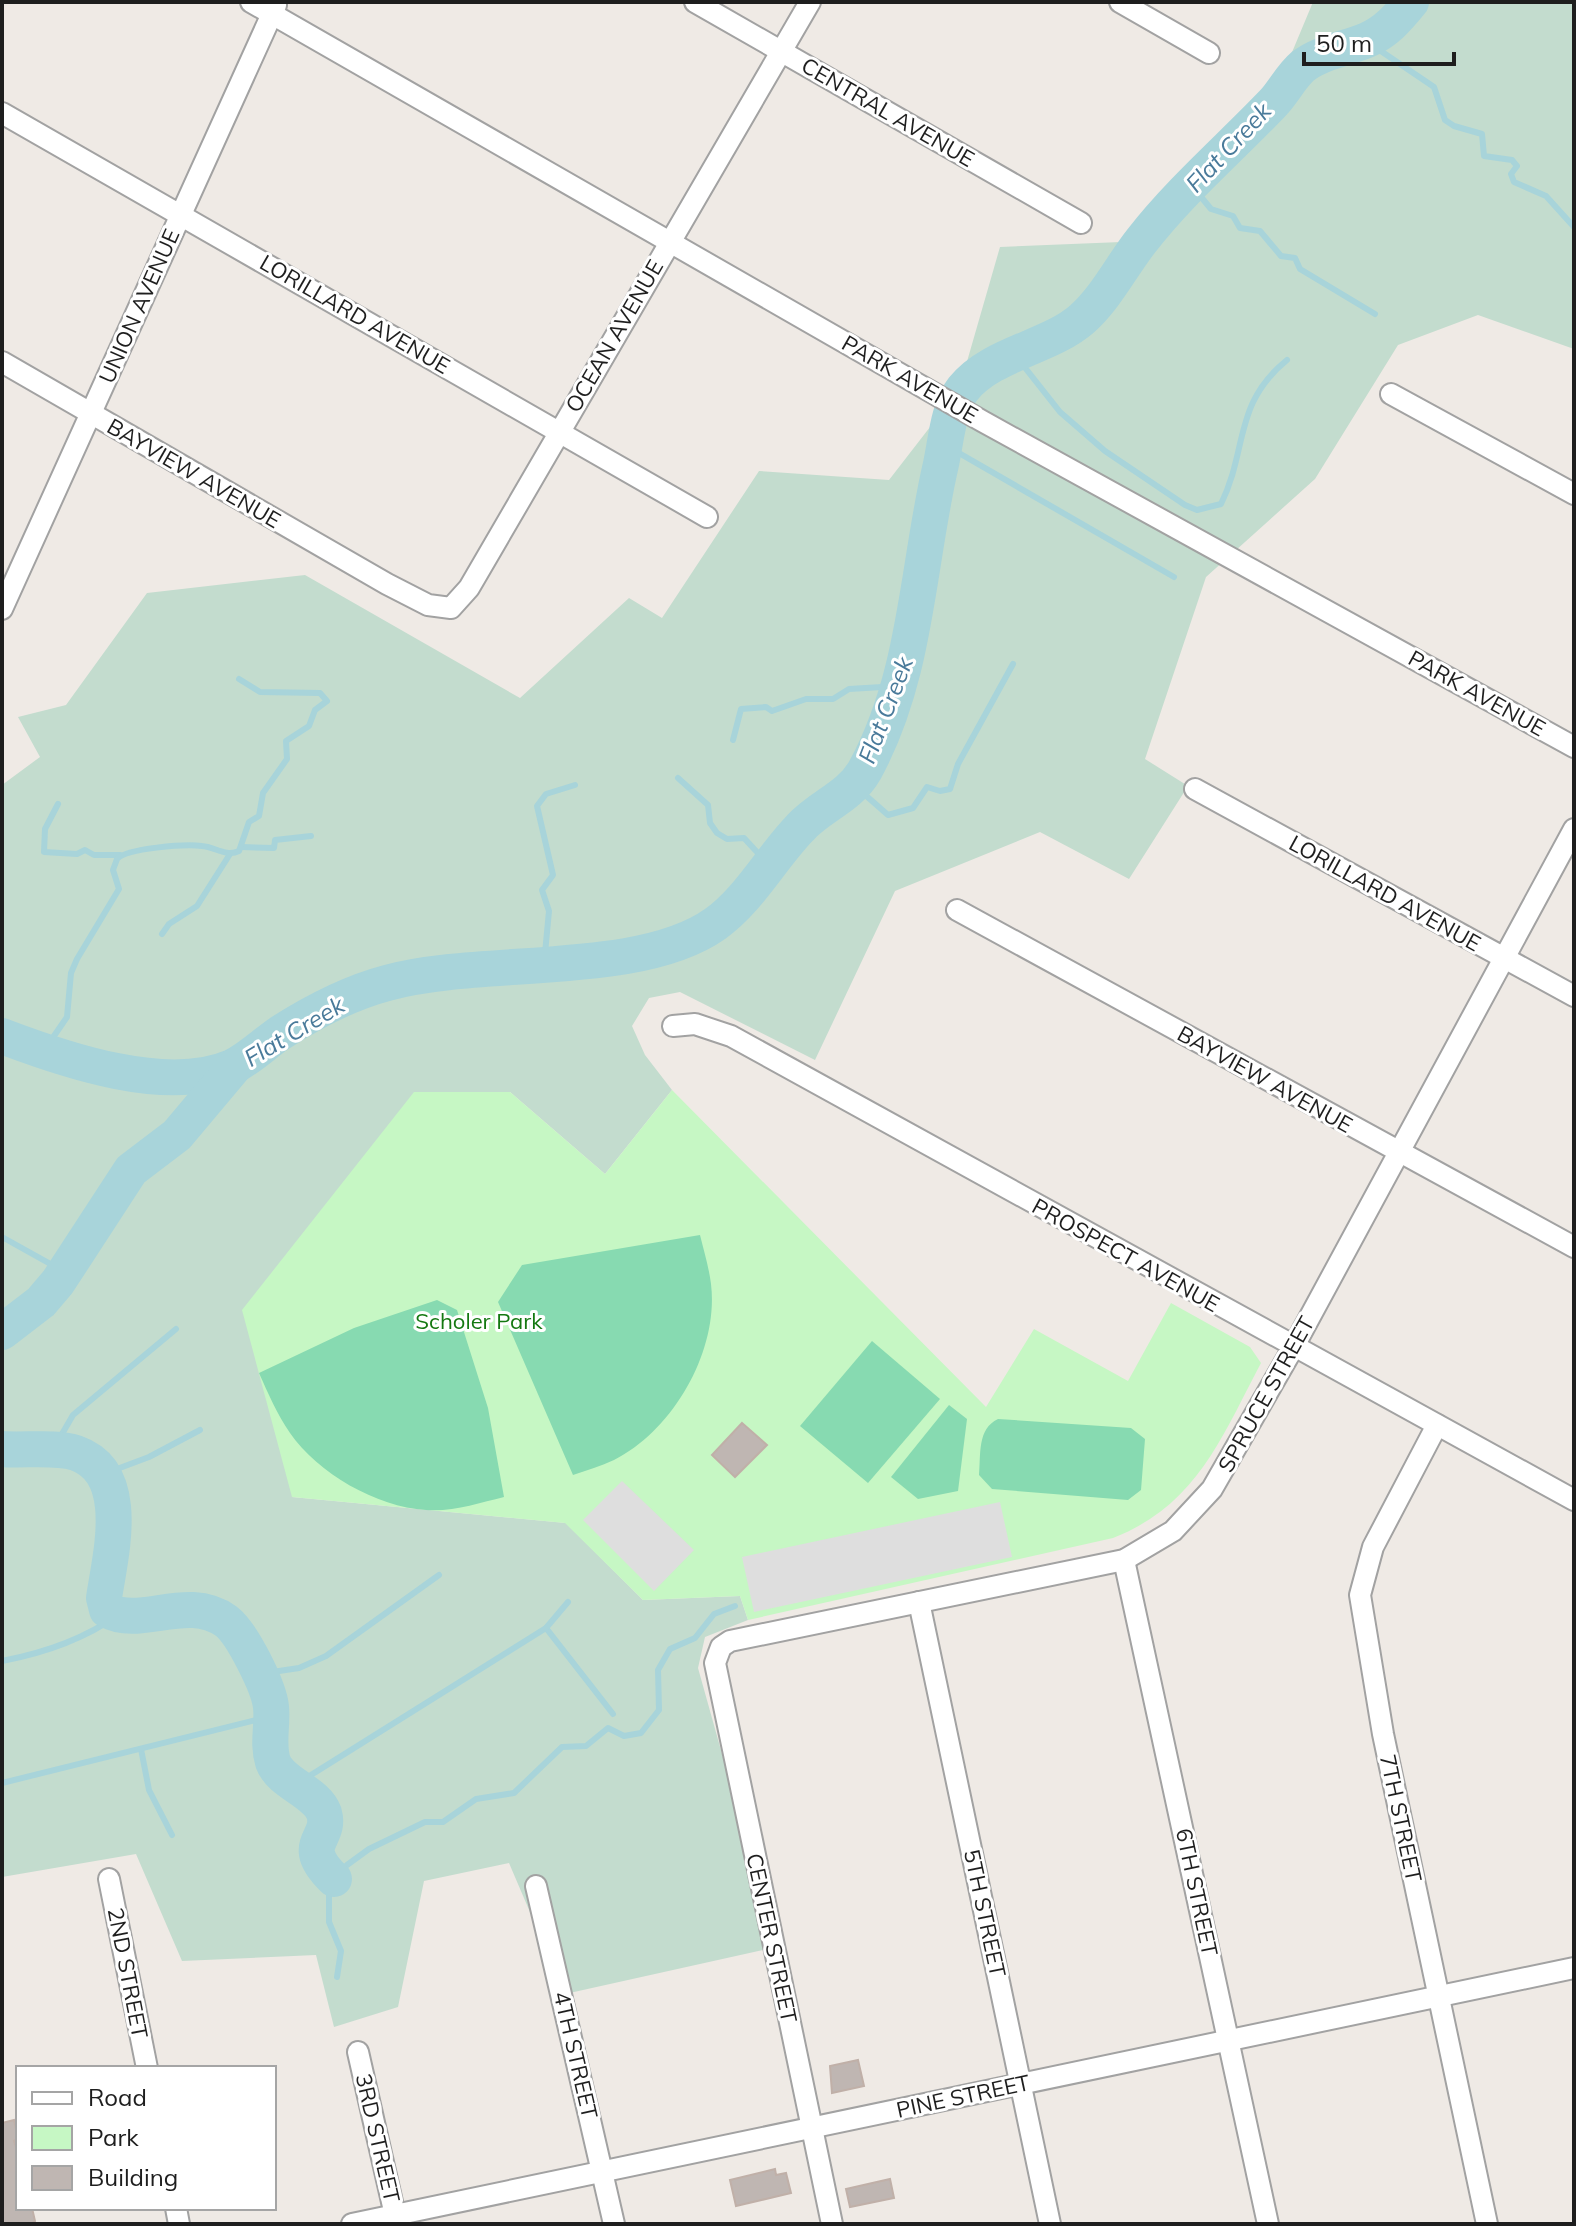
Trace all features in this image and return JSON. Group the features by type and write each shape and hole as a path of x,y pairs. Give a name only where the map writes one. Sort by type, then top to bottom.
{"street":[{"name":"PARK AVENUE","path":"251,2 274,8 670,242 982,421 1574,747"},
{"name":"CENTRAL AVENUE","path":"695,2 1081,223"},
{"name":"OCEAN AVENUE","path":"387,584 438,608 451,608 458,603 810,2"},
{"path":"1120,2 1209,53"},
{"name":"UNION AVENUE","path":"2,609 274,8"},
{"name":"LORILLARD AVENUE","path":"2,113 707,517"},
{"name":"BAYVIEW AVENUE","path":"2,362 387,584"},
{"path":"1391,394 1574,494"},
{"name":"LORILLARD AVENUE","path":"1195,789 1574,996"},
{"name":"SPRUCE STREET","path":"718,1652 730,1641 1124,1560 1173,1531 1212,1489 1293,1348 1574,829"},
{"name":"BAYVIEW AVENUE","path":"957,910 1574,1247"},
{"name":"PROSPECT AVENUE","path":"673,1026 695,1024 731,1036 1574,1500"},
{"name":"7TH STREET","path":"1437,1425 1373,1547 1360,1595 1383,1734 1487,2224"},
{"name":"6TH STREET","path":"1124,1560 1268,2224"},
{"name":"5TH STREET","path":"919,1602 1050,2224"},
{"name":"CENTER STREET","path":"718,1652 715,1663 832,2224"},
{"name":"2ND STREET","path":"109,1879 147,2066"},
{"name":"4TH STREET","path":"536,1886 614,2224"},
{"name":"PINE STREET","path":"352,2224 396,2220 603,2171 1574,1968"},
{"name":"3RD STREET","path":"358,2052 396,2220"}],"green space":[{"path":"1313,2 1574,2 1574,349 1478,315 1398,345 1315,479 1206,577 1145,759 1188,786 1129,879 1040,832 895,891 815,1060 680,992 649,998 632,1026 645,1055 672,1090 605,1174 510,1092 292,1497 566,1523 643,1600 740,1596 748,1620 705,1637 698,1668 776,1947 565,1994 509,1863 424,1881 398,2007 334,2027 316,1955 182,1961 136,1854 2,1877 2,785 40,757 18,717 66,705 147,593 305,575 520,698 629,598 662,618 759,471 889,480 937,418 966,365 1000,247 1121,242 1285,69"},
{"name":"Scholer Park","path":"672,1090 986,1407 1034,1329 1128,1381 1171,1303 1250,1347 1261,1363 1204,1466 1166,1507 1142,1524 1113,1538 748,1620 740,1596 643,1600 565,1523 292,1497 242,1310 414,1092 510,1092 605,1174"},
{"path":"700,1235 710,1278 712,1309 700,1361 688,1386 656,1429 636,1447 614,1460 573,1475 498,1302 522,1265"},
{"path":"437,1300 457,1310 488,1408 504,1497 456,1508 426,1510 368,1495 316,1461 285,1426 259,1373 354,1328"},
{"path":"872,1341 940,1399 868,1483 800,1426"},
{"path":"949,1405 967,1419 958,1491 918,1499 891,1477"},
{"path":"998,1419 1131,1428 1145,1439 1141,1490 1128,1500 992,1489 979,1475 980,1451 986,1429"}],"shaded area":[{"path":"622,1481 694,1550 654,1591 583,1520"},
{"path":"1000,1502 1012,1557 754,1612 742,1557"}],"building":[{"path":"742,1423 767,1445 735,1477 712,1455"},
{"path":"858,2060 864,2086 832,2093 830,2066"},
{"path":"14,2120 16,2210 32,2210 35,2221 31,2224 2,2224 2,2123"},
{"path":"775,2169 776,2175 786,2173 791,2193 736,2206 730,2180"},
{"path":"890,2179 894,2198 850,2207 846,2189"}],"waterway":[{"name":"Flat Creek","path":"2,1036 55,1055 116,1071 147,1076 206,1075 232,1067 305,1018 373,987 425,975 467,970 602,960 683,941 715,924 739,903 800,828 851,788 865,770 882,734 906,659 948,425 963,389 989,367 1054,337 1082,319 1099,301 1157,222 1272,104 1299,70 1318,57 1374,37 1411,2"},
{"path":"1366,41 1434,87 1445,120 1454,126 1482,134 1484,156 1512,160 1517,166 1511,174 1514,182 1546,196 1574,227"},
{"path":"1192,186 1211,209 1233,216 1240,228 1260,231 1281,256 1295,258 1300,269 1375,314"},
{"path":"1015,355 1060,412 1105,451 1197,510 1221,504 1250,410 1258,393 1287,360"},
{"path":"945,445 1174,577"},
{"path":"855,786 888,815 913,808 927,787 940,791 950,789 958,764 1013,664"},
{"path":"43,1052 67,1017 71,973 77,959 119,889 113,870 117,859 132,852 170,846 202,846 230,853 239,851 249,822 259,816 263,793 287,759 286,741 309,726 315,710 327,701 320,693 260,692 239,679"},
{"path":"733,740 741,709 766,707 772,711 806,699 833,699 849,689 899,686"},
{"path":"678,778 708,805 710,823 717,833 727,839 744,838 769,865"},
{"path":"544,964 549,911 542,890 553,875 537,806 546,794 575,785"},
{"path":"58,804 45,829 44,852 77,854 85,850 94,855 120,855"},
{"path":"241,847 274,848 275,840 311,836"},
{"path":"162,934 169,924 197,906 230,854"},
{"path":"2,1332 41,1302 58,1282 131,1170 177,1135 235,1066"},
{"path":"2,1237 65,1272"},
{"path":"60,1451 62,1434 73,1415 176,1329"},
{"path":"101,1475 149,1457 200,1430"},
{"path":"2,1449 49,1449 76,1453 94,1463 105,1478 114,1517 104,1598 107,1610 134,1616 180,1610 211,1613 226,1621 240,1637 269,1698 273,1762 277,1770 314,1799 324,1813 318,1857 334,1879"},
{"path":"259,1674 299,1668 326,1656 439,1575"},
{"path":"295,1785 546,1628 568,1602"},
{"path":"337,1977 341,1951 329,1922 329,1890 347,1865 369,1849 425,1822 443,1822 476,1799 514,1793 562,1747 586,1746 608,1728 624,1736 641,1733 659,1710 658,1670 670,1649 695,1638 714,1614 735,1606"},
{"path":"2,1661 63,1644 91,1632 118,1615"},
{"path":"546,1628 613,1714"},
{"path":"2,1783 272,1716"},
{"path":"141,1749 149,1790 172,1835"}]}
